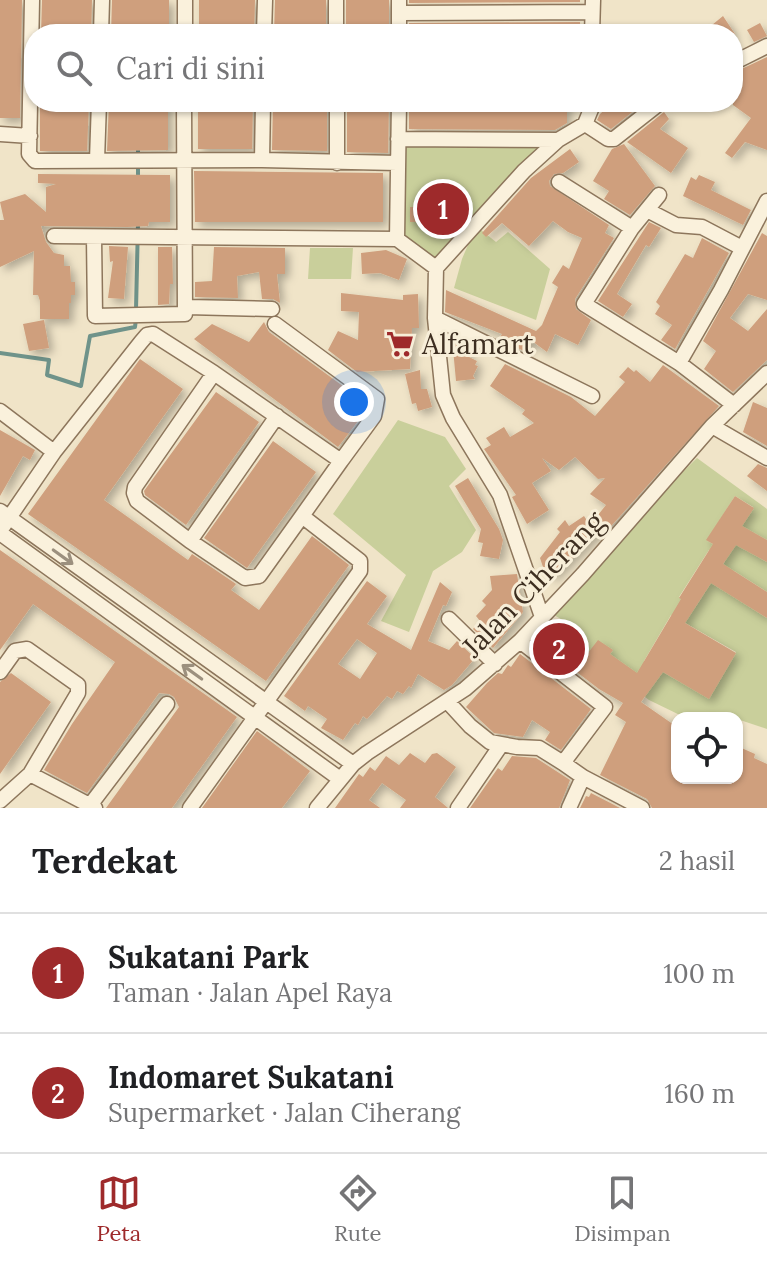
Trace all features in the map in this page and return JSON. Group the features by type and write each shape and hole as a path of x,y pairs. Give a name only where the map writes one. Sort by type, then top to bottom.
{"street":[{"path":"32,0 32,24"},
{"path":"101,24 102,0"},
{"path":"185,0 185,24"},
{"path":"264,24 265,0"},
{"path":"336,0 336,24"},
{"path":"399,7 592,6"},
{"path":"743,58 767,46"},
{"path":"30,112 29,154 35,161 397,163"},
{"path":"97,160 99,112"},
{"path":"94,237 93,313 98,317 185,314 184,112"},
{"path":"262,160 263,112"},
{"path":"337,112 337,163"},
{"path":"397,239 399,112"},
{"path":"542,617 500,495 453,418 443,395 435,318 436,268 524,171 558,140 585,124 590,112"},
{"path":"585,124 608,139 614,139 648,112"},
{"path":"0,134 30,136"},
{"path":"398,139 558,140"},
{"path":"559,182 632,228"},
{"path":"659,195 632,228 584,304 679,363 734,405"},
{"path":"679,363 742,248 762,222 767,201"},
{"path":"647,210 676,225 702,227 742,248"},
{"path":"55,236 397,239 436,268"},
{"path":"187,307 273,317 377,399 374,416 259,576 253,579 245,578 190,541 137,501 134,493 135,487 214,373"},
{"path":"435,318 592,396"},
{"path":"340,779 0,532 5,514 147,335 159,335 341,461"},
{"name":"Jalan Ciherang","path":"317,808 353,764 447,701 520,641 712,426 767,373"},
{"path":"0,411 54,452"},
{"path":"190,541 277,416"},
{"path":"712,426 767,458"},
{"path":"5,514 353,764"},
{"path":"190,808 361,568 356,558 302,516"},
{"path":"449,619 495,664"},
{"path":"520,641 605,707 563,763"},
{"path":"0,672 15,651 27,649 78,685 78,693 30,774 0,801"},
{"path":"447,701 480,736 501,745 539,748 583,777 642,808"},
{"path":"30,774 93,806 167,704"},
{"path":"458,808 501,745"},
{"path":"569,808 583,777"}],"green space":[{"path":"398,139 558,140 436,268 397,239"},
{"path":"476,226 496,242 508,232 550,269 536,320 454,288"},
{"path":"310,248 353,248 351,279 308,279"},
{"path":"398,420 445,437 466,469 449,486 476,530 462,552 433,571 409,632 381,621 406,575 333,514"},
{"path":"697,458 767,509 767,540 754,533 745,549 767,562 767,592 734,571 722,589 767,618 767,729 743,721 743,712 674,712 649,700 560,630 566,622 554,615 657,497","holes":["735,496 753,507 725,552 707,540","709,550 725,561 695,607 679,597","671,615 736,652 709,698 644,661"]}],"building":[{"path":"0,0 22,0 20,118 0,118"},
{"path":"42,0 92,0 91,24 41,24"},
{"path":"112,0 169,0 169,24 111,24"},
{"path":"199,0 255,0 254,24 199,24"},
{"path":"275,0 326,0 326,24 274,24"},
{"path":"346,0 389,0 389,24 346,24"},
{"path":"409,0 580,0 580,2 409,3"},
{"path":"723,16 728,24 713,24"},
{"path":"580,22 580,24 409,24"},
{"path":"760,23 767,36 754,42 747,30"},
{"path":"767,57 767,150 745,142 732,158 725,153 751,118 743,112 743,68"},
{"path":"40,112 89,112 87,151 40,151"},
{"path":"109,112 168,112 168,150 107,151"},
{"path":"198,112 253,112 252,149 198,149"},
{"path":"273,112 327,112 327,151 272,150"},
{"path":"347,112 389,112 388,153 347,152"},
{"path":"409,112 567,112 567,123 555,130 409,129"},
{"path":"632,112 611,129 597,120 600,114"},
{"path":"664,112 669,119 660,129 688,148 671,173 627,142"},
{"path":"624,144 655,186 630,215 604,199 609,191 593,181 612,149"},
{"path":"570,149 579,162 563,173 554,174 549,181 550,186 609,225 605,233 614,238 575,299 576,309 591,320 578,345 555,334 547,352 532,341 526,352 499,339 502,334 445,312 446,290 536,331 542,325 558,287 552,283 563,265 569,269 582,238 553,221 529,246 502,223 486,237 482,233 531,178"},
{"path":"194,171 383,173 383,222 195,222"},
{"path":"38,174 170,175 170,222 149,222 148,226 127,227 41,226 46,242 54,253 64,255 64,266 70,266 71,282 75,282 75,295 71,295 69,303 69,319 40,319 40,301 38,295 33,295 34,251 0,267 0,220 4,220 0,202 25,194 46,212 46,187 56,184 38,183"},
{"path":"699,175 715,182 711,190 751,210 743,225 683,196 691,177 696,180"},
{"path":"410,207 426,207 426,222 410,222"},
{"path":"649,222 661,228 649,247 646,245 617,294 632,304 623,317 598,301"},
{"path":"762,233 767,236 767,300 748,294 730,318 748,331 767,309 767,360 733,392 704,369 716,351 703,341"},
{"path":"702,238 729,253 675,349 661,340 672,325 655,314 660,306 656,302 685,254 693,258"},
{"path":"109,246 128,247 124,299 108,298 113,261 110,262"},
{"path":"158,247 172,247 173,284 170,284 169,304 158,305"},
{"path":"214,247 285,248 285,274 277,274 280,303 262,299 259,272 237,276 238,298 195,297 195,282 212,281"},
{"path":"386,250 407,259 399,280 380,273 362,274 361,253"},
{"path":"341,293 403,300 403,295 418,294 419,328 412,328 410,369 357,372 328,350 338,331 358,340 359,312 341,311"},
{"path":"44,320 49,348 29,351 23,324"},
{"path":"264,322 269,332 366,403 365,412 338,447 194,339 212,324 249,342"},
{"path":"452,338 467,345 467,356 477,361 475,379 456,381"},
{"path":"140,359 183,389 104,500 188,560 192,554 236,584 231,590 259,610 312,536 349,565 266,681 28,514"},
{"path":"505,364 571,397 595,416 625,382 619,377 628,367 650,382 663,365 719,406 612,525 608,529 605,526 550,580 551,568 543,567 540,558 560,532 557,529 565,520 569,526 584,516 590,525 606,505 590,494 605,478 598,479 575,457 559,470 542,458 551,471 532,483 549,510 527,524 512,497 516,495 484,449 491,445 486,438 504,427 510,437 534,423 522,414 525,410 490,386"},
{"path":"420,370 421,389 427,389 432,407 418,411 416,403 412,404 405,374"},
{"path":"216,392 259,422 186,525 145,495 144,491"},
{"path":"753,402 767,408 767,446 743,432"},
{"path":"0,430 35,450 30,460 23,456 0,496"},
{"path":"273,441 316,472 247,568 204,538"},
{"path":"758,464 767,468 767,491 747,476"},
{"path":"468,478 499,529 503,540 499,559 480,556 483,543 478,542 481,529 455,486"},
{"path":"735,496 754,508 742,526 767,540 767,562 736,545 723,564 767,592 767,618 711,583 685,623 736,653 709,699 663,672 641,702 671,723 671,784 743,784 743,749 767,764 767,808 652,808 647,799 600,775 626,722 615,715 623,703 599,689 544,647 554,632 588,653 598,640 613,650 610,654 637,673 713,544 706,540"},
{"path":"0,550 237,717 172,808 106,808 179,707 169,694 159,693 87,793 44,770 115,662 33,604 0,650"},
{"path":"517,574 523,612 493,648 473,629 480,621 476,616 486,605 482,601 492,590 490,576"},
{"path":"367,581 387,596 367,624 411,650 440,582 452,592 428,641 449,650 457,641 475,658 444,690 418,674 411,688 409,686 403,694 397,691 392,699 387,696 367,719 363,716 358,725 355,723 343,740 321,728 327,719 308,706 305,711 284,696","holes":["357,639 377,653 360,679 338,664"]},
{"path":"520,654 591,709 561,750 545,740 550,732 532,720 523,737 494,733 466,707 498,673 502,674 508,665 511,667"},
{"path":"11,673 51,702 0,774 0,682"},
{"path":"257,731 310,771 282,808 202,808"},
{"path":"410,753 425,763 432,754 437,753 456,767 435,797 448,808 400,808 406,800 382,783 369,800 380,808 335,808 359,774 363,777 370,767 375,771 386,756 399,765"},
{"path":"512,756 536,758 570,780 559,808 470,808 498,768 502,771"},
{"path":"591,793 620,808 580,808"}],"waterway":[{"path":"138,147 138,178"},
{"path":"136,310 138,223"},
{"path":"0,353 49,360 47,375 81,386 90,336 135,327 136,319"}],"place":[{"name":"Sukatani Park","path":"443,209"},
{"name":"Alfamart","path":"400,344"},
{"name":"Indomaret Sukatani","path":"559,649"}]}
